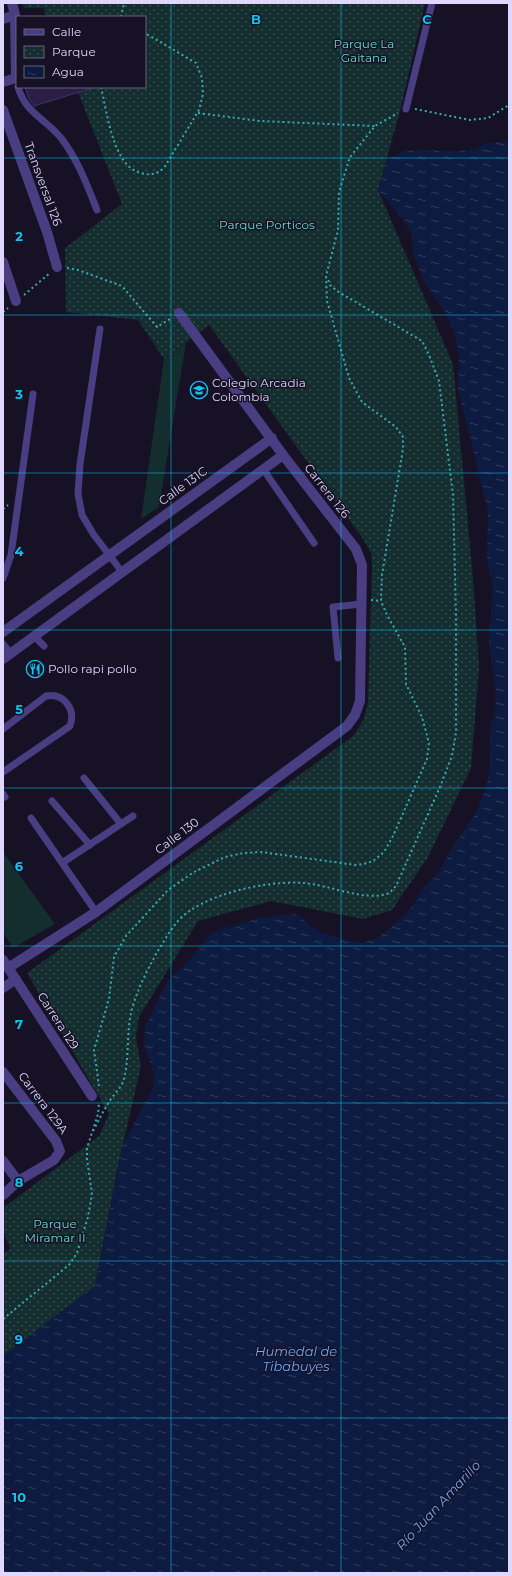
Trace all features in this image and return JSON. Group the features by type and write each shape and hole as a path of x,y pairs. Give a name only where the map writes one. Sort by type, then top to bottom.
{"street":[{"path":"12,3 15,15 16,48"},
{"path":"3,19 15,15"},
{"path":"3,82 16,82"},
{"name":"Transversal 126","path":"3,110 58,267"},
{"path":"3,262 16,301"},
{"name":"Carrera 126","path":"179,313 283,454 356,549 362,565 360,701 355,715"},
{"name":"Calle 131C","path":"3,632 272,438"},
{"path":"6,656 283,454"},
{"name":"Calle 130","path":"6,964 96,912 347,726 355,715"},
{"name":"Carrera 129","path":"6,964 97,1095"},
{"path":"3,988 16,979"},
{"name":"Carrera 129A","path":"3,1072 56,1141 60,1151 54,1160 46,1167 18,1181"},
{"path":"3,1161 18,1181 3,1194"}],"lane":[{"path":"406,109 432,3"},
{"path":"19,88 22,98 30,111 60,138 78,165 97,210"},
{"path":"100,329 80,464 78,494 82,516 94,535 122,572"},
{"path":"4,576 11,555 33,394"},
{"path":"263,469 314,543"},
{"path":"338,658 333,606 361,604"},
{"path":"34,636 44,646"},
{"path":"3,644 6,656"},
{"path":"3,729 46,696 55,695 62,698 71,710 73,719 70,726 3,772"},
{"path":"84,778 121,824"},
{"path":"52,801 90,845"},
{"path":"62,863 133,816"},
{"path":"31,818 96,912"}],"path":[{"path":"121,16 124,3"},
{"path":"101,88 117,151 125,165 136,172 147,175 156,174 164,168 198,113 203,94 202,78 196,63 146,34"},
{"path":"3,1319 68,1265 77,1253 88,1217 92,1194 86,1159 87,1148 98,1114 94,1050 109,999 114,957 126,936 168,890 194,872 225,857 244,853 261,852 356,865 373,861 384,852 393,836 427,759 429,743 422,717 406,684 405,646 387,616 382,601 382,575 403,449 403,437 396,427 371,410 362,402 356,393 349,378 327,301 326,276 338,230 339,192 350,158 375,126 406,109 470,120 488,118 509,105"},
{"path":"198,113 260,121 375,126"},
{"path":"3,312 58,267 78,270 122,286 157,328 179,313"}],"green space":[{"name":"Parque Porticos","path":"22,3 425,3 401,107 378,190 453,364 473,578 479,668 471,768 428,857 392,910 363,919 271,901 198,921 139,1017 136,1038 141,1066 118,1166 95,1286 3,1356 3,1254 10,1249 3,1230 3,1208 99,1136 109,1114 27,973 353,736 364,719 368,702 372,565 371,553 363,539 209,325 164,359 138,320 66,312 65,248 122,204 76,88 146,88 146,16 47,16 43,8 24,8"},
{"path":"186,343 159,507 141,519 164,359"},
{"path":"3,852 55,924 13,948 3,932"}],"water":[{"name":"Humedal de Tibabuyes","path":"509,141 509,1573 3,1573 3,1356 95,1286 123,1144 153,1088 154,1073 144,1045 145,1027 167,982 192,957 212,932 263,917 297,914 310,926 324,934 360,943 376,939 403,917 415,903 422,890 437,874 455,843 475,815 486,787 490,768 490,727 495,712 495,689 489,643 493,585 487,558 488,511 458,389 459,357 456,340 446,313 426,285 413,254 412,234 401,217 378,190 386,161 404,151 459,151 475,149 488,143"}],"building":[{"path":"25,88 89,88 34,106 29,99"}],"place":[{"name":"Colegio Arcadia Colombia","path":"199,390"},
{"name":"Pollo rapi pollo","path":"35,669"}],"park label":[{"name":"Parque La Gaitana","path":"364,51"},
{"name":"Parque Miramar II","path":"55,1231"}],"water label":[{"name":"Río Juan Amarillo","path":"438,1505"}]}
